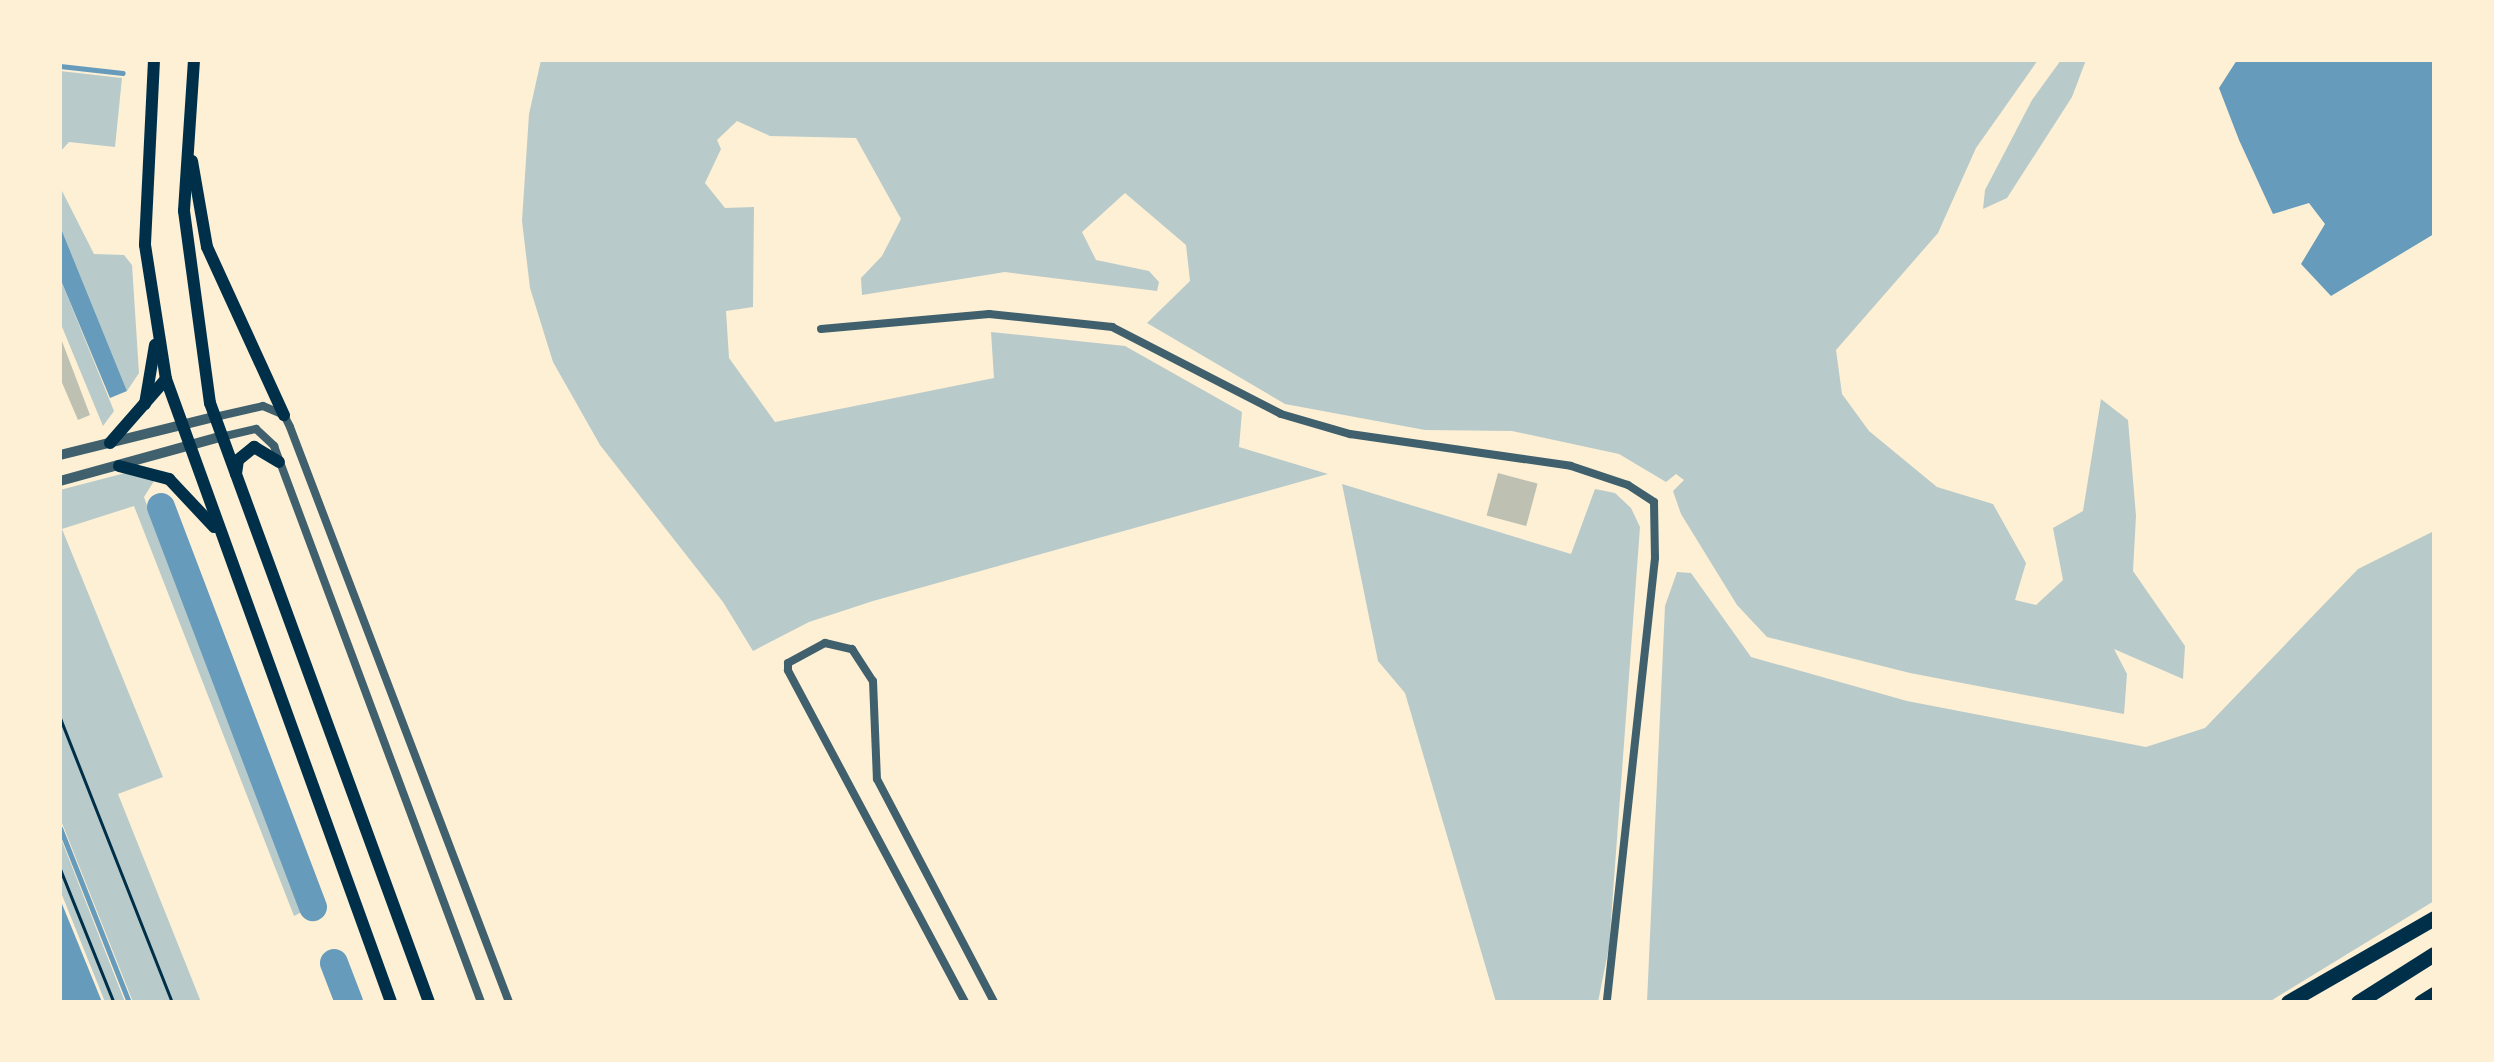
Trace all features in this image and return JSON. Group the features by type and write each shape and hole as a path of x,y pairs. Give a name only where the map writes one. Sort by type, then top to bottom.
{"highway":[{"path":"2288,1002 2434,918"},
{"path":"2358,1002 2434,954"},
{"path":"2421,1002 2434,994"}],"main road":[{"path":"154,60 145,245 166,379 187,446 391,1002"},
{"path":"194,60 188,129 187,262 214,417 430,1002"},
{"path":"188,129 207,247 284,415"},
{"path":"142,411 156,333"},
{"path":"110,443 142,411 166,379"},
{"path":"235,481 238,460 254,447 279,462"},
{"path":"119,466 169,479 219,533"}],"street":[{"path":"821,329 989,314 1112,327 1281,414 1350,434 1571,466 1628,485 1654,502 1655,558 1607,1002"},
{"path":"60,455 263,406 284,415 508,1002"},
{"path":"60,482 220,437 266,433 481,1002"},
{"path":"965,1002 788,670 788,663 825,644 852,649 873,681 877,779 994,1002"}],"path":[{"path":"60,716 172,1002"},
{"path":"60,868 114,1002"}],"shaded area":[{"path":"541,60 2038,60 1976,148 1938,233 1836,350 1842,394 1869,431 1937,487 1993,504 2026,563 2015,600 2036,605 2063,580 2053,528 2083,511 2101,399 2128,420 2136,516 2133,571 2185,646 2183,679 2114,649 2127,674 2124,714 1910,673 1767,637 1737,605 1681,514 1673,491 1684,480 1676,474 1666,482 1619,454 1512,431 1425,430 1285,404 1147,323 1190,281 1186,245 1125,193 1082,232 1096,260 1149,271 1159,282 1157,291 1005,272 862,295 861,278 882,256 901,219 856,138 770,136 737,121 717,140 721,149 705,183 725,208 754,207 753,307 726,311 729,358 775,422 994,378 991,332 1125,346 1242,412 1239,447 1328,474 873,601 809,622 753,651 723,602 600,445 553,362 530,288 522,221 529,114"},
{"path":"2061,60 2086,60 2072,97 2007,198 1983,209 1985,190 2032,100"},
{"path":"60,71 122,78 115,147 69,142 60,152"},
{"path":"60,187 94,254 124,255 132,265 139,373 127,391 60,226"},
{"path":"60,278 114,411 103,426 60,322"},
{"path":"129,472 156,478 144,497 149,511 155,509 306,910 294,916 134,506 62,529 163,777 118,794 201,1002 133,1002 60,818 60,490"},
{"path":"1342,484 1571,554 1595,489 1615,493 1631,508 1640,527 1609,947 1598,1002 1496,1002 1405,693 1378,661"},
{"path":"2434,531 2434,901 2269,1002 1647,1002 1665,606 1677,572 1691,573 1751,657 1907,701 2146,747 2205,728 2358,569"},
{"path":"60,836 125,1002 105,1002 60,890"}],"water":[{"path":"2237,60 2434,60 2434,234 2331,296 2301,264 2325,224 2309,203 2273,214 2239,140 2219,88"},
{"path":"60,226 127,391 110,398 60,278"},
{"path":"60,899 102,1002 60,1002"}],"building":[{"path":"60,336 90,415 78,420 60,378"},
{"path":"1498,473 1538,484 1526,526 1487,516"}],"waterway":[{"path":"60,66 123,73"},
{"path":"161,507 313,907"},
{"path":"60,828 129,1002"},
{"path":"334,963 349,1002"}]}
